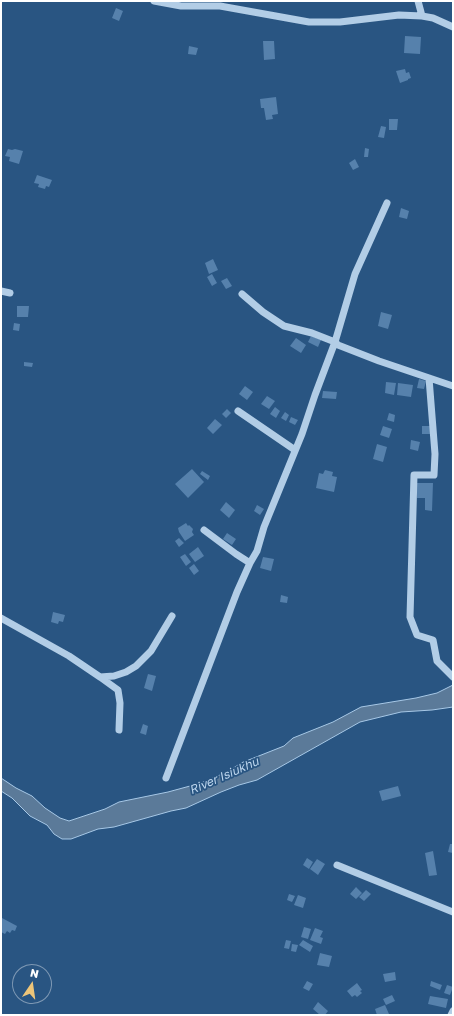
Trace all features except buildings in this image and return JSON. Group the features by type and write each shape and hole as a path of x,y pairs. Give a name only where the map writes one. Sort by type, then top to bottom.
{"street":[{"path":"154,1 181,6 220,6 309,22 340,22 399,15 422,16 433,18 453,27"},
{"path":"418,1 422,16"},
{"path":"166,778 234,600 256,551 295,450 335,342 355,274 387,203"},
{"path":"1,291 10,293"},
{"path":"242,294 263,312 284,326 312,333 335,342 338,345 453,386"},
{"path":"430,378 434,475 414,475 410,617 417,636 433,640 437,661 453,677"},
{"path":"238,410 295,450"},
{"path":"204,530 250,563"},
{"path":"100,677 114,676 126,672 136,666 151,651 172,616"},
{"path":"1,618 69,656 118,690 120,703 119,730"},
{"path":"337,865 453,912"},
{"path":"451,1015 453,1011"}],"water":[{"name":"River Isiukhu","path":"453,685 453,707 401,712 360,722 257,780 221,792 186,808 114,827 98,829 71,839 62,839 54,834 47,825 30,816 12,798 1,791 1,778 32,796 45,808 60,818 69,821 105,809 119,802 168,792 201,783 229,771 241,763 284,746 293,738 333,722 361,707 437,693"}]}
